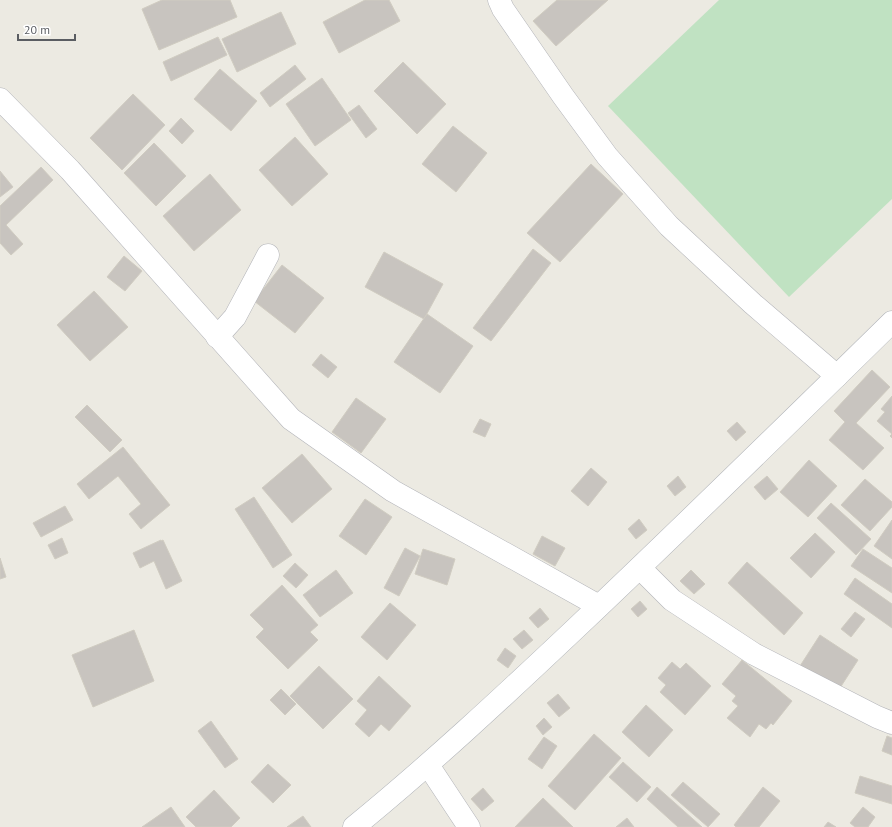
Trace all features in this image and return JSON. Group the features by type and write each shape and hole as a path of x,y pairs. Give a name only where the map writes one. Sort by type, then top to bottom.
{"street":[{"path":"499,0 503,9 563,96 607,156 668,226 753,304 837,376"},
{"path":"0,99 70,170 217,337 292,419 387,487 600,606"},
{"path":"217,337 235,317 268,256"},
{"path":"354,827 428,765 475,723 600,606 892,322"},
{"path":"640,568 672,600 754,654 877,717 892,722"},
{"path":"428,765 469,827"}],"green space":[{"path":"719,0 892,0 892,199 789,297 608,106"}],"building":[{"path":"162,0 230,0 237,17 159,50 142,9"},
{"path":"365,0 389,0 400,21 339,53 323,22"},
{"path":"557,0 608,0 556,46 533,21"},
{"path":"281,12 296,44 237,72 222,39"},
{"path":"218,37 227,55 171,81 163,62"},
{"path":"403,62 446,104 417,134 374,91"},
{"path":"295,65 306,79 270,107 260,93"},
{"path":"220,69 257,101 231,131 194,99"},
{"path":"322,78 351,120 315,146 286,104"},
{"path":"133,94 165,125 122,170 90,138"},
{"path":"359,105 377,129 366,138 348,113"},
{"path":"181,118 194,131 182,144 169,131"},
{"path":"453,126 487,153 456,192 422,164"},
{"path":"295,137 328,174 292,206 259,170"},
{"path":"154,143 186,176 156,206 124,173"},
{"path":"591,164 623,194 560,262 527,233"},
{"path":"41,167 53,180 6,225 23,244 11,255 0,243 0,206"},
{"path":"0,171 13,187 0,197"},
{"path":"210,174 241,210 194,251 163,216"},
{"path":"533,249 551,263 491,341 473,328"},
{"path":"384,252 443,284 424,319 365,287"},
{"path":"124,256 142,271 125,291 107,277"},
{"path":"282,265 324,298 295,333 254,301"},
{"path":"94,291 128,327 90,361 57,325"},
{"path":"427,314 473,346 440,393 394,362"},
{"path":"321,354 337,367 328,378 312,365"},
{"path":"872,370 890,387 856,423 884,448 863,470 829,440 845,422 834,411"},
{"path":"892,396 892,434 877,421 885,412 881,409"},
{"path":"356,398 386,419 361,453 332,432"},
{"path":"87,405 122,440 110,452 75,417"},
{"path":"480,419 491,424 485,437 473,432"},
{"path":"737,422 746,432 736,441 727,431"},
{"path":"123,447 170,505 141,529 129,514 141,504 118,476 89,499 77,484"},
{"path":"302,454 332,489 292,523 262,488"},
{"path":"809,460 837,486 808,517 780,492"},
{"path":"591,468 607,482 588,506 571,491"},
{"path":"678,476 686,487 675,496 667,486"},
{"path":"767,476 778,489 765,500 754,487"},
{"path":"865,479 892,502 892,507 870,531 841,505"},
{"path":"254,497 292,555 273,568 235,509"},
{"path":"365,499 392,517 366,555 339,536"},
{"path":"831,503 871,539 856,555 817,518"},
{"path":"65,506 73,520 41,537 33,523"},
{"path":"639,519 647,530 636,539 628,529"},
{"path":"892,520 892,559 874,546"},
{"path":"815,533 835,552 811,578 790,558"},
{"path":"542,536 565,548 555,566 533,554"},
{"path":"62,538 68,553 55,559 48,545"},
{"path":"163,540 182,581 166,589 154,561 140,568 133,553"},
{"path":"405,548 420,556 399,596 384,588"},
{"path":"423,549 455,559 447,585 415,574"},
{"path":"863,549 892,568 892,593 851,566"},
{"path":"0,558 6,577 0,579"},
{"path":"747,562 803,613 784,635 728,583"},
{"path":"295,563 308,575 296,588 283,576"},
{"path":"336,570 353,593 320,617 303,595"},
{"path":"691,570 705,584 694,594 680,581"},
{"path":"855,578 892,604 892,628 844,594"},
{"path":"282,585 318,625 310,632 318,640 288,669 256,637 264,629 250,615"},
{"path":"640,601 647,609 638,617 631,609"},
{"path":"390,603 416,625 387,660 361,637"},
{"path":"540,608 549,619 538,628 529,618"},
{"path":"855,612 865,619 851,637 841,629"},
{"path":"134,630 154,681 93,707 72,655"},
{"path":"524,630 533,640 522,649 513,639"},
{"path":"820,635 858,660 838,691 800,666"},
{"path":"505,648 516,656 508,668 497,660"},
{"path":"742,660 792,701 773,725 771,723 766,729 759,724 750,737 727,718 738,706 732,701 736,696 722,684"},
{"path":"672,662 680,669 686,663 711,686 685,715 660,692 666,685 658,678"},
{"path":"319,666 353,699 323,729 290,696"},
{"path":"379,676 411,706 389,731 381,724 369,737 355,724 367,710 357,701"},
{"path":"281,689 296,704 285,715 270,700"},
{"path":"558,694 570,708 559,717 547,703"},
{"path":"646,705 673,730 649,757 622,732"},
{"path":"544,718 552,727 543,735 536,726"},
{"path":"211,721 238,759 225,768 198,731"},
{"path":"594,734 621,758 575,810 548,786"},
{"path":"887,736 892,738 892,755 882,751"},
{"path":"544,737 557,746 542,769 528,759"},
{"path":"623,762 651,787 637,802 609,777"},
{"path":"268,764 291,785 273,803 251,782"},
{"path":"860,776 892,786 892,804 855,793"},
{"path":"683,782 720,814 708,827 671,795"},
{"path":"657,787 702,827 678,827 647,799"},
{"path":"763,787 780,801 759,827 736,827 734,825"},
{"path":"483,788 494,801 482,811 471,799"},
{"path":"214,790 240,818 231,827 196,827 186,817"},
{"path":"543,798 573,827 515,827"},
{"path":"171,807 185,827 142,827"},
{"path":"863,807 875,817 868,827 855,827 850,823"},
{"path":"303,816 311,827 287,827"},
{"path":"627,818 634,827 616,827"},
{"path":"828,822 836,827 824,827"}]}
